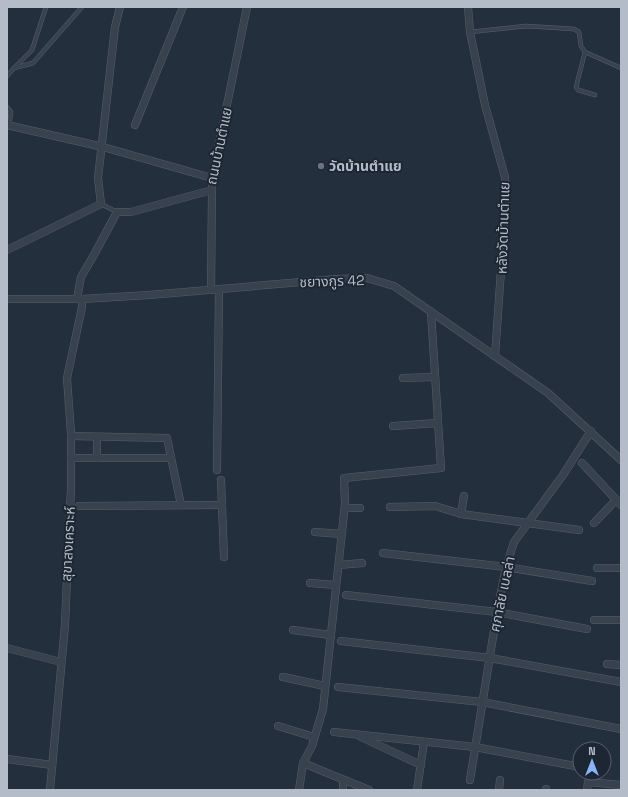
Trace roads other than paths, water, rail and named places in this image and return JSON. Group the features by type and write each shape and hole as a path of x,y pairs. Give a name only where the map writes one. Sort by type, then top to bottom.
{"street":[{"path":"7,250 101,204 98,178 103,147 115,27 120,7"},
{"path":"134,125 183,7"},
{"name":"ถนนบ้านตำแย","path":"117,212 131,212 212,190 212,178 247,7"},
{"name":"หลังวัดบ้านตำแย","path":"468,7 470,32 485,105 506,177 506,199 495,356"},
{"path":"8,125 103,147 212,178"},
{"path":"211,290 212,190"},
{"path":"80,299 81,277 117,212"},
{"name":"ชยางกูร 42","path":"7,299 80,299 367,278 394,286 548,393 621,460"},
{"path":"217,470 219,289"},
{"name":"สุขาสงเคราะห์","path":"50,790 65,625 71,458 67,372 82,307 80,299"},
{"path":"299,790 303,763 314,737 323,709 345,508 344,478 441,468 431,312"},
{"path":"403,378 435,377"},
{"path":"393,426 438,423"},
{"name":"ศุภาลัย เบลล่า","path":"470,780 497,612 506,567 514,542 563,475 591,431"},
{"path":"71,436 168,438 181,505"},
{"path":"97,458 98,437"},
{"path":"71,458 171,458"},
{"path":"582,463 619,502 594,523"},
{"path":"220,480 224,557"},
{"path":"461,514 464,496"},
{"path":"79,506 222,505"},
{"path":"390,507 436,506 461,514 529,522 579,530"},
{"path":"345,508 360,508"},
{"path":"315,532 342,534"},
{"path":"383,553 506,567 592,582"},
{"path":"338,565 362,563"},
{"path":"597,568 621,568"},
{"path":"310,583 336,586"},
{"path":"346,595 497,612 587,629"},
{"path":"594,620 621,620"},
{"path":"293,630 331,635"},
{"path":"341,641 490,658 621,682"},
{"path":"7,648 61,662"},
{"path":"607,664 621,665"},
{"path":"283,677 325,686"},
{"path":"338,687 482,702 621,729"},
{"path":"278,726 314,737"},
{"path":"334,732 475,747 572,765"},
{"path":"355,735 421,765"},
{"path":"417,790 424,742"},
{"path":"7,759 52,765"},
{"path":"303,763 369,790"},
{"path":"343,780 343,790"},
{"path":"499,790 500,780"},
{"path":"587,790 588,782 621,785"}],"lane":[{"path":"7,76 32,50 46,7"},
{"path":"14,68 33,63 82,7"},
{"path":"470,32 526,26 574,29 579,32 581,46 585,52 621,68"},
{"path":"585,52 576,88 578,90 595,94"},
{"path":"7,107 11,112 8,125"},
{"path":"101,204 117,212"}],"place":[{"name":"วัดบ้านตำแย","path":"321,166"}]}
